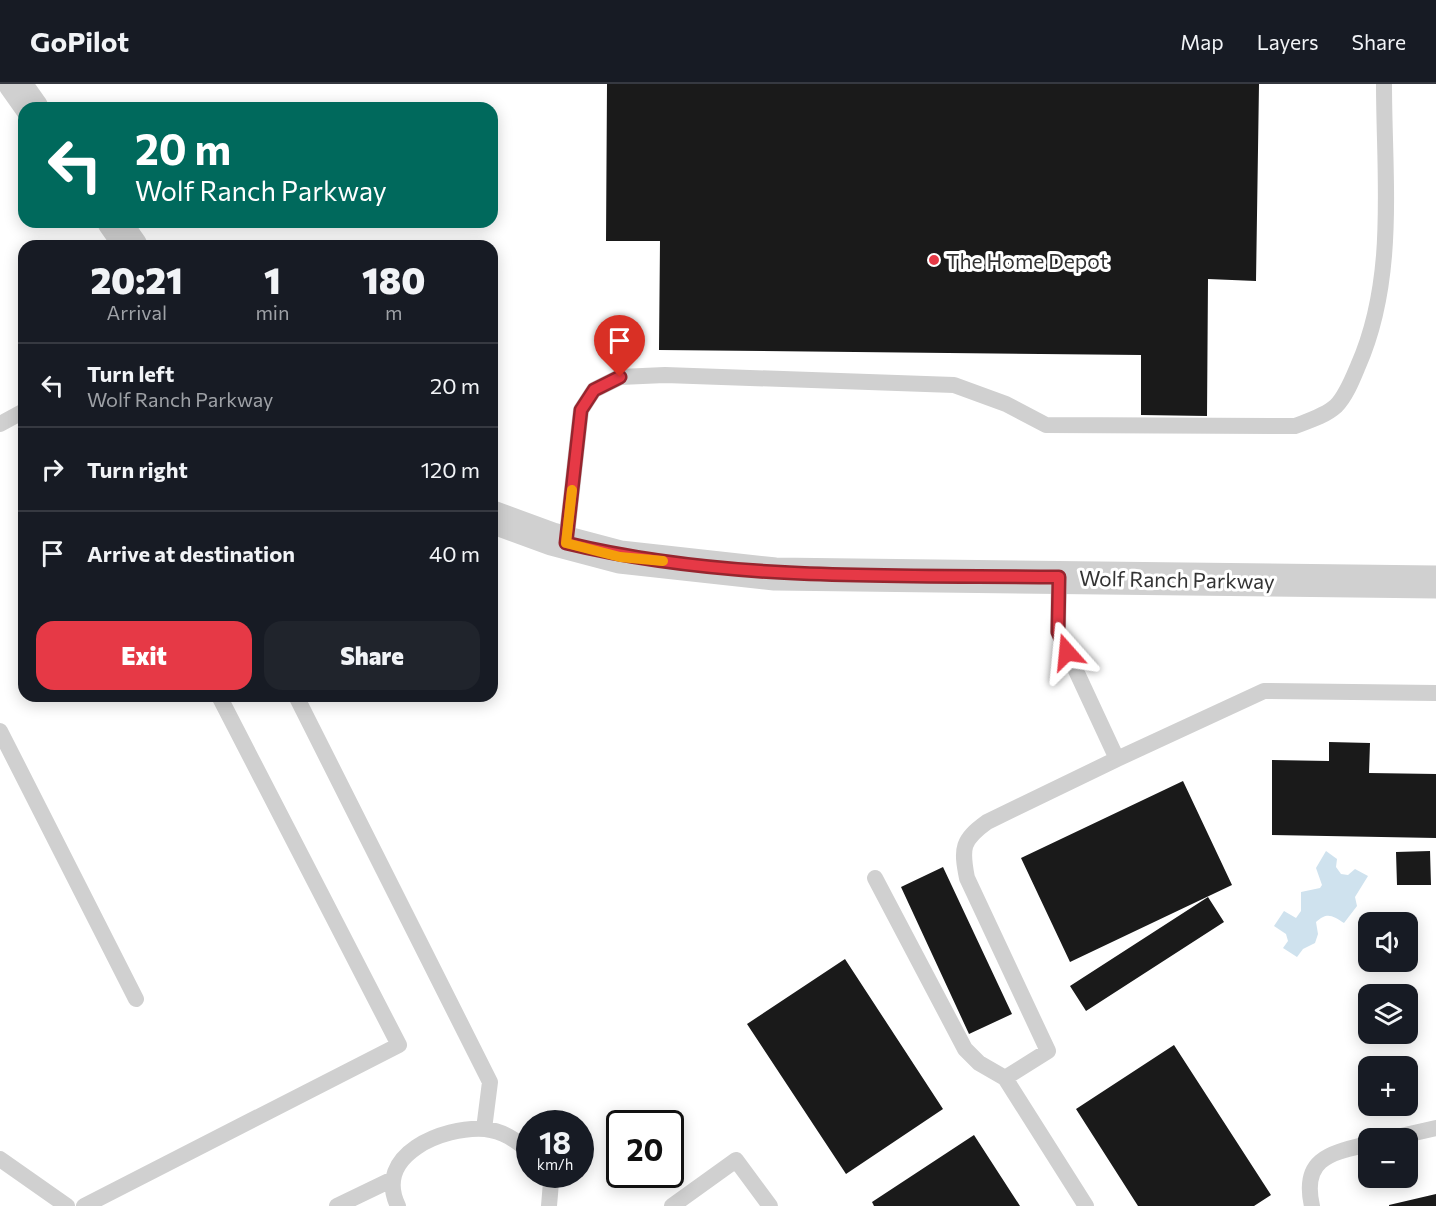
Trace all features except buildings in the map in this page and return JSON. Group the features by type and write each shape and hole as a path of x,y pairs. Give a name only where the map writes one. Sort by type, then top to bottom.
{"street":[{"path":"15,84 28,102"},
{"name":"Wolf Ranch Parkway","path":"498,520 566,543 620,557 775,574 1436,582"}],"lane":[{"path":"566,543 581,410 594,390 620,377 665,375 954,385 1006,404 1046,425 1295,426 1317,418 1336,405 1352,381 1365,350 1379,305 1384,272 1384,84"},
{"path":"2,416 18,412"},
{"path":"1059,577 1058,632 1117,759"},
{"path":"1005,1078 1048,1051 967,878 963,855 969,835 987,822 1264,691 1436,693"},
{"path":"84,1206 399,1045 222,702"},
{"path":"299,702 490,1082 484,1129"},
{"path":"0,731 136,999"},
{"path":"875,878 964,1049 979,1063 1005,1078 1086,1206"},
{"path":"1418,1132 1436,1128"},
{"path":"398,1206 391,1193 393,1179 403,1158 417,1145 438,1136 484,1129 516,1139"},
{"path":"1312,1206 1309,1196 1313,1169 1330,1153 1358,1146"},
{"path":"0,1159 67,1206"},
{"path":"672,1206 736,1160 770,1206"},
{"path":"337,1206 393,1179"},
{"path":"549,1206 550,1188"}],"water":[{"path":"1326,851 1337,859 1336,867 1341,874 1348,875 1355,869 1368,876 1355,897 1357,906 1344,923 1330,916 1320,919 1316,922 1318,934 1315,943 1303,949 1297,957 1283,948 1288,941 1286,934 1274,926 1284,911 1296,918 1301,911 1301,892 1320,888 1322,885 1316,868"}],"slow traffic":[{"path":"572,490 566,543 620,557 663,561"}],"place":[{"name":"The Home Depot","path":"934,260"}],"route":[{"path":"620,377 594,390 581,410 566,543 620,557 775,574 1059,577 1058,632 1067,652"}]}
